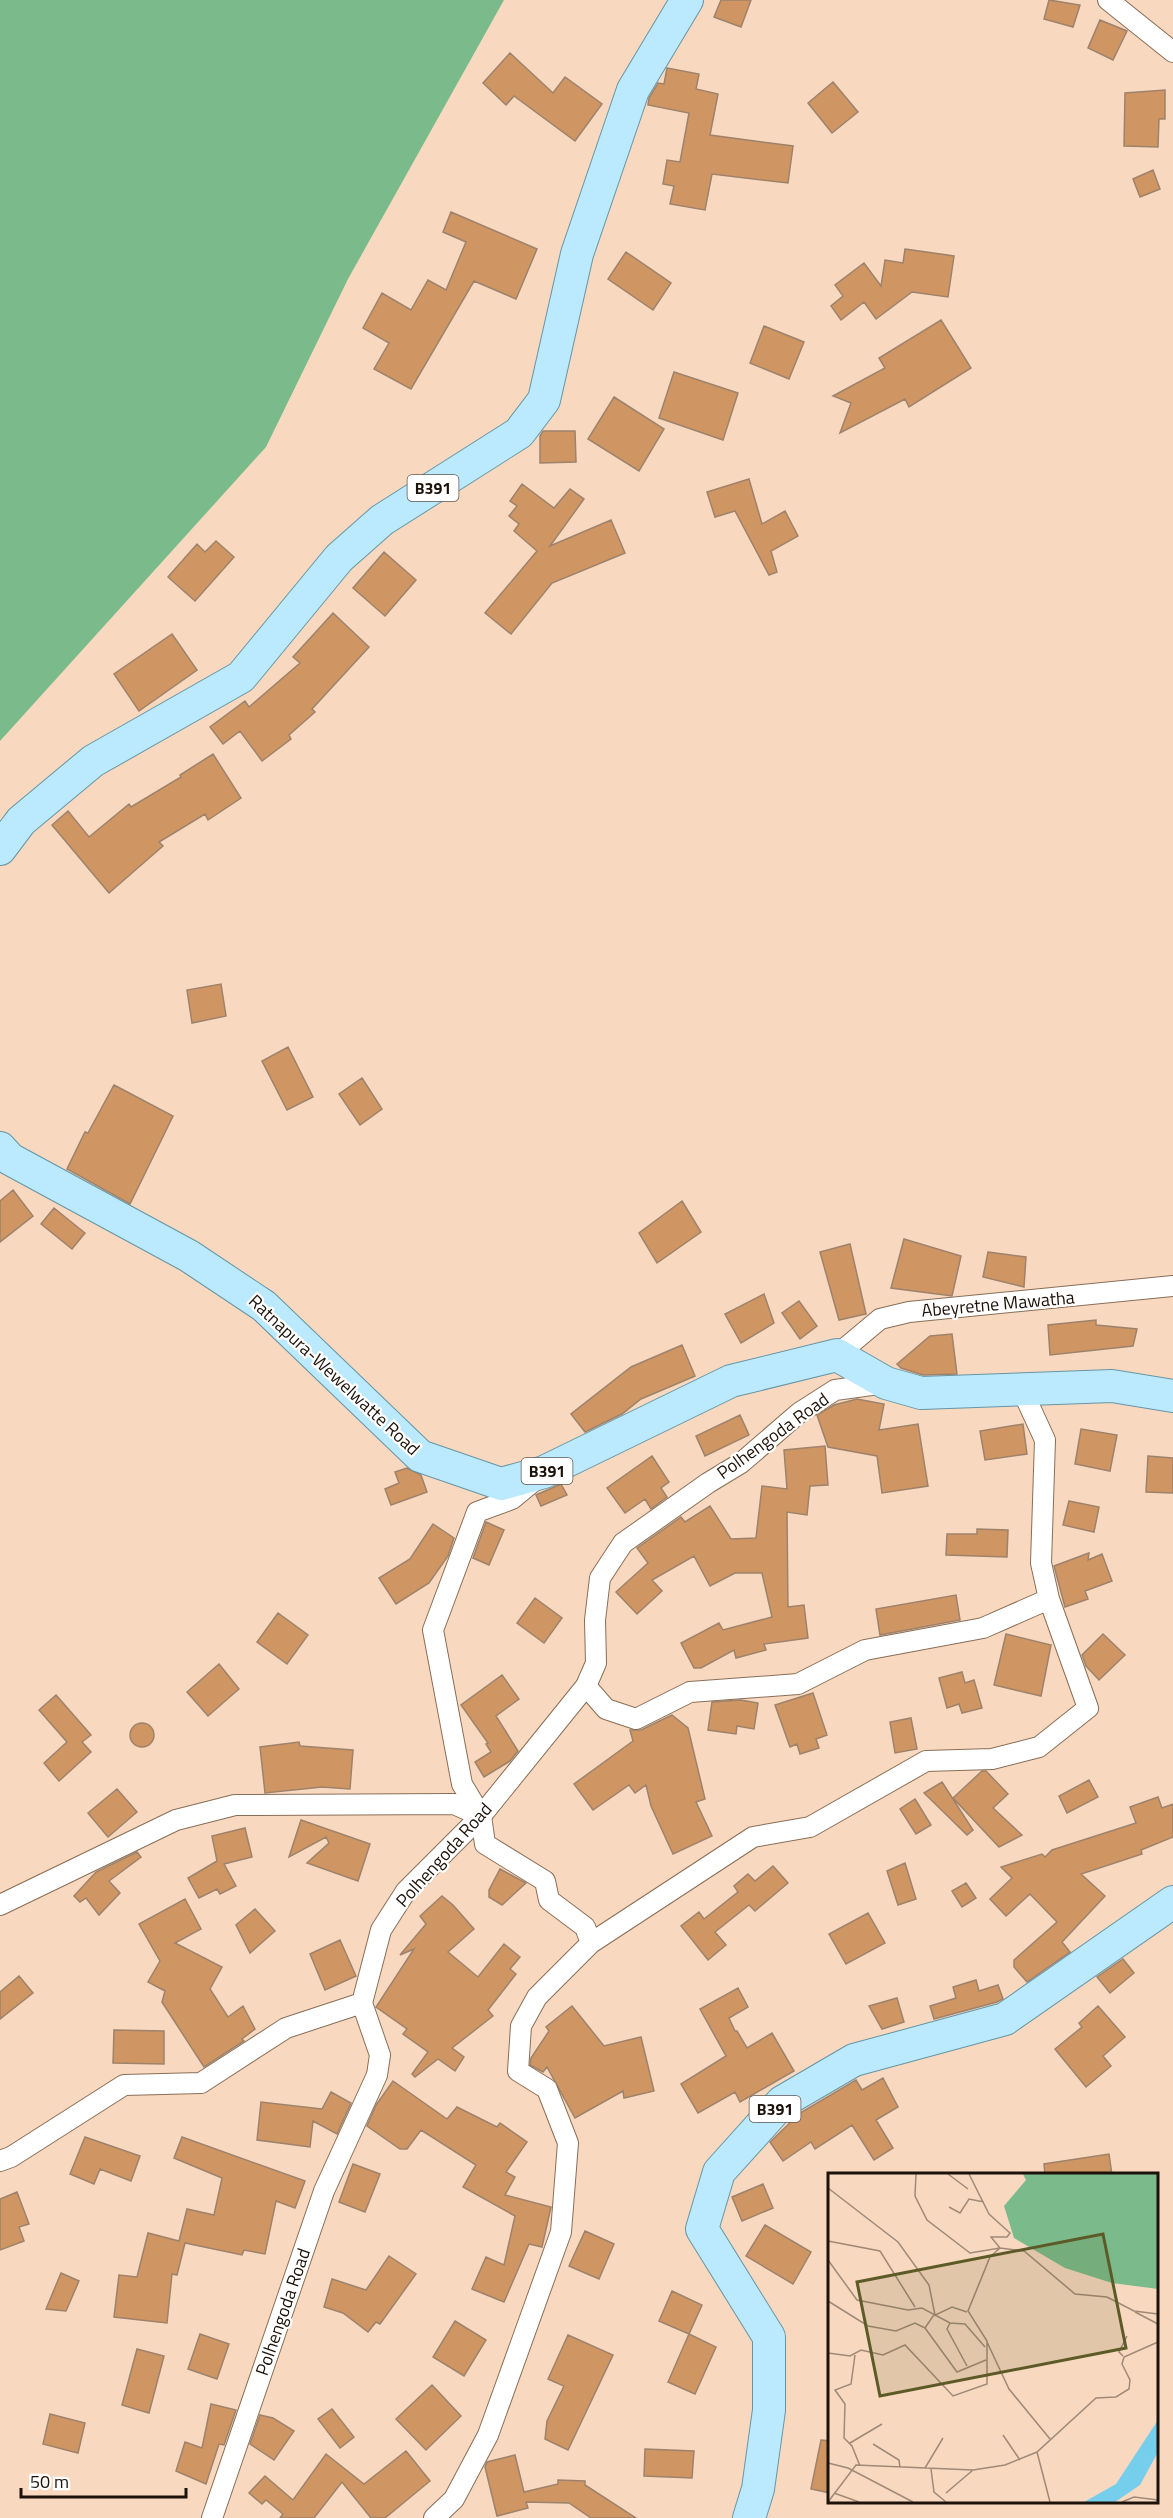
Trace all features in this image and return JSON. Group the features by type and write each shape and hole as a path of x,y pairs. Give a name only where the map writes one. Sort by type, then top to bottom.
{"main road":[{"name":"B391","path":"0,849 21,821 93,761 241,676 339,558 382,520 519,434 544,400 577,254 633,90 687,0"},
{"name":"Ratnapura-Wewelwatte Road","path":"0,1148 10,1159 189,1256 264,1306 420,1456 501,1484 544,1472 730,1381 837,1355"},
{"path":"837,1355 886,1383 921,1393 1112,1386 1173,1396"},
{"name":"B391","path":"749,2518 758,2489 769,2410 769,2337 702,2229 719,2172 782,2102 854,2060 1005,2019 1173,1902"}],"street":[{"path":"1108,0 1173,52"},
{"name":"Abeyretne Mawatha","path":"837,1355 880,1319 909,1312 1173,1286"},
{"name":"Polhengoda Road","path":"212,2518 324,2191 377,2075 380,2055 362,2003 381,1930 406,1891 481,1816 586,1686 596,1663 594,1620 600,1578 623,1543 708,1483 741,1463 799,1413 835,1390 886,1383"},
{"path":"434,2518 454,2499 488,2435 561,2232 568,2143 547,2089 518,2071 521,2026 537,1997 591,1943 753,1837 810,1827 926,1761 992,1759 1039,1748 1088,1708 1049,1599 1041,1563 1045,1440 1022,1390"},
{"path":"544,1472 512,1499 477,1512 433,1630 462,1784 481,1816 485,1844 545,1881 549,1900 585,1927 591,1943"},
{"path":"586,1686 606,1709 636,1719 690,1692 798,1684 864,1650 983,1628 1049,1599"},
{"path":"0,1905 176,1820 235,1805 454,1804 481,1816"},
{"path":"0,2161 11,2157 124,2085 201,2083 286,2028 362,2003"}],"green space":[{"path":"0,0 504,0 348,279 266,447 0,741"}],"building":[{"path":"721,0 751,0 741,27 714,17"},
{"path":"1049,0 1080,5 1073,27 1044,19"},
{"path":"1100,20 1127,31 1113,60 1088,48"},
{"path":"510,53 553,93 565,77 602,104 575,141 514,96 506,105 483,83"},
{"path":"667,68 699,74 696,89 718,94 710,135 793,146 788,183 712,174 705,210 670,204 674,186 663,184 667,160 680,162 689,113 648,105 649,98 658,83 664,84"},
{"path":"833,82 858,112 832,133 808,103"},
{"path":"1165,90 1165,119 1159,119 1158,147 1124,146 1125,93"},
{"path":"1153,170 1160,189 1140,197 1133,179"},
{"path":"451,212 537,249 516,299 474,281 411,389 374,369 389,343 363,328 382,293 411,310 428,280 446,290 466,242 443,232"},
{"path":"905,249 954,256 948,297 912,292 876,319 864,302 841,320 831,306 843,296 835,285 864,263 881,286 885,260 903,263"},
{"path":"626,252 671,283 653,310 608,279"},
{"path":"941,320 971,368 909,407 905,399 840,433 851,403 833,396 885,368 879,358"},
{"path":"764,326 804,342 789,379 750,363"},
{"path":"674,372 738,393 723,440 659,418"},
{"path":"614,397 664,429 639,471 588,439"},
{"path":"543,431 575,431 576,462 540,463 540,436"},
{"path":"749,479 762,524 785,511 798,536 771,551 777,572 769,575 735,511 715,517 707,492"},
{"path":"522,484 554,508 570,489 584,499 550,546 611,520 625,553 552,583 511,634 485,613 537,551 514,531 519,524 509,516 517,506 510,501"},
{"path":"216,541 234,557 195,601 168,577 197,544 205,552"},
{"path":"384,552 416,580 385,616 353,588"},
{"path":"333,613 369,647 312,709 315,712 289,735 291,739 262,761 240,731 223,744 210,727 245,701 249,707 300,663 293,657"},
{"path":"172,634 197,670 139,711 114,674"},
{"path":"213,754 241,798 208,820 205,814 159,842 163,846 109,893 52,825 68,811 89,837 129,804 131,807 181,777 180,775"},
{"path":"221,984 226,1016 192,1023 187,990"},
{"path":"288,1047 313,1097 287,1110 262,1061"},
{"path":"362,1078 382,1109 360,1125 339,1094"},
{"path":"114,1085 173,1116 130,1204 67,1169 85,1132 88,1133"},
{"path":"13,1190 33,1216 0,1242 0,1201"},
{"path":"682,1201 701,1232 657,1263 639,1233"},
{"path":"54,1208 85,1233 72,1249 41,1224"},
{"path":"904,1239 961,1256 952,1296 891,1288"},
{"path":"850,1244 866,1314 839,1320 820,1252"},
{"path":"988,1252 1026,1257 1024,1287 983,1277"},
{"path":"764,1294 774,1323 741,1343 725,1314"},
{"path":"799,1301 817,1326 800,1339 782,1313"},
{"path":"1096,1320 1096,1325 1137,1329 1133,1346 1050,1355 1048,1325"},
{"path":"952,1334 957,1374 923,1375 901,1368 897,1364 930,1336"},
{"path":"682,1345 695,1376 641,1399 622,1414 585,1432 571,1414 631,1367"},
{"path":"857,1399 884,1404 879,1430 918,1424 928,1486 882,1493 877,1456 828,1447 817,1415 834,1405"},
{"path":"740,1415 749,1435 705,1456 696,1436"},
{"path":"1023,1424 1027,1454 985,1460 980,1431"},
{"path":"1081,1429 1117,1435 1110,1471 1075,1464"},
{"path":"825,1446 828,1485 810,1486 807,1515 787,1512 788,1607 804,1605 808,1638 764,1644 766,1650 736,1658 734,1650 701,1668 694,1668 681,1643 719,1623 723,1630 772,1617 762,1573 735,1573 710,1586 694,1556 652,1580 662,1591 637,1614 616,1592 648,1563 637,1548 681,1517 685,1522 710,1506 731,1539 756,1538 762,1486 787,1489 784,1450"},
{"path":"652,1456 669,1482 661,1488 667,1497 651,1509 645,1499 625,1513 607,1488"},
{"path":"1148,1456 1173,1458 1173,1493 1146,1492"},
{"path":"407,1468 421,1475 427,1492 391,1505 385,1489 399,1483 395,1472"},
{"path":"561,1484 567,1495 541,1506 536,1495"},
{"path":"1069,1501 1099,1507 1094,1532 1063,1525"},
{"path":"486,1522 504,1530 489,1565 473,1558"},
{"path":"433,1524 454,1538 448,1556 429,1583 396,1604 379,1578 410,1559"},
{"path":"977,1529 1008,1530 1007,1557 946,1555 947,1534 977,1534"},
{"path":"1089,1553 1088,1560 1102,1554 1112,1581 1085,1591 1088,1599 1065,1607 1054,1566"},
{"path":"956,1595 960,1620 880,1635 876,1609"},
{"path":"535,1598 562,1618 544,1643 517,1623"},
{"path":"278,1613 308,1635 287,1664 257,1642"},
{"path":"1006,1634 1051,1645 1041,1696 994,1685"},
{"path":"1103,1634 1125,1655 1099,1680 1086,1666 1082,1655"},
{"path":"219,1664 239,1689 208,1716 187,1692"},
{"path":"962,1672 965,1683 974,1680 982,1708 962,1713 959,1704 947,1708 939,1678"},
{"path":"502,1675 519,1699 496,1716 518,1751 510,1761 484,1777 475,1762 491,1752 486,1744 488,1743 461,1705"},
{"path":"813,1693 827,1735 816,1739 819,1748 800,1754 797,1744 790,1747 775,1705"},
{"path":"56,1695 91,1735 82,1742 91,1752 59,1781 44,1763 67,1742 39,1710"},
{"path":"741,1700 758,1703 754,1729 737,1726 736,1734 708,1730 712,1702"},
{"path":"672,1715 688,1728 705,1799 696,1802 712,1836 673,1854 651,1806 646,1785 635,1793 629,1785 593,1810 574,1784 633,1741 630,1730 641,1730"},
{"path":"911,1718 917,1749 895,1753 890,1722"},
{"path":"142,1723 150,1727 154,1735 150,1743 142,1747 134,1743 130,1735 134,1727"},
{"path":"299,1742 300,1746 353,1750 350,1789 322,1787 265,1793 260,1747"},
{"path":"982,1771 986,1771 1008,1794 993,1808 1022,1835 999,1847 953,1798"},
{"path":"1089,1780 1098,1797 1067,1813 1059,1796"},
{"path":"942,1782 973,1830 967,1835 924,1793"},
{"path":"117,1789 137,1812 108,1837 88,1813"},
{"path":"1158,1797 1162,1808 1173,1804 1173,1837 1141,1850 1142,1854 1081,1874 1105,1896 1062,1942 1070,1952 1027,1982 1014,1967 1014,1960 1057,1922 1030,1894 1006,1916 990,1899 1012,1878 1001,1867 1042,1854 1045,1857 1052,1850 1136,1823 1130,1807"},
{"path":"915,1799 931,1825 916,1834 900,1809"},
{"path":"301,1820 370,1844 358,1881 307,1863 329,1843 326,1837 289,1857"},
{"path":"245,1828 252,1857 224,1864 236,1886 220,1894 217,1889 199,1898 188,1878 217,1861 212,1836"},
{"path":"137,1852 141,1857 109,1881 120,1893 99,1915 86,1898 80,1902 74,1896 96,1872"},
{"path":"905,1863 916,1899 898,1905 887,1871"},
{"path":"773,1866 788,1883 755,1911 749,1905 715,1932 726,1945 708,1960 681,1926 699,1912 704,1919 738,1892 734,1886 748,1874 755,1881"},
{"path":"500,1869 526,1883 502,1905 489,1897 489,1890"},
{"path":"966,1883 976,1898 962,1907 952,1891"},
{"path":"442,1896 474,1929 448,1952 478,1977 504,1944 520,1957 510,1969 516,1974 488,2010 493,2016 452,2048 464,2057 455,2071 438,2059 415,2077 412,2074 428,2052 403,2034 407,2029 376,2007 414,1949 400,1955 426,1924 420,1916"},
{"path":"185,1899 201,1929 175,1943 222,1967 210,1989 228,2017 243,2006 255,2029 242,2039 244,2041 204,2067 162,2002 165,1991 148,1982 160,1961 139,1924"},
{"path":"255,1909 275,1931 250,1953 236,1925"},
{"path":"868,1913 885,1943 846,1964 829,1934"},
{"path":"340,1940 356,1976 325,1990 310,1954"},
{"path":"1123,1959 1134,1973 1110,1993 1097,1977"},
{"path":"19,1976 33,1993 0,2019 0,1992"},
{"path":"976,1980 979,1991 998,1985 1003,1999 934,2019 930,2006 956,1998 953,1987"},
{"path":"738,1988 748,2007 729,2018 735,2031 747,2048 772,2033 794,2071 740,2102 735,2092 698,2113 681,2084 726,2056 700,2009"},
{"path":"897,1998 904,2022 882,2029 869,2006"},
{"path":"572,2006 604,2046 641,2037 654,2091 624,2098 623,2091 575,2118 547,2067 543,2072 530,2065 531,2058 549,2031 546,2027"},
{"path":"1098,2006 1125,2037 1103,2056 1111,2066 1086,2087 1055,2049 1082,2027 1079,2023"},
{"path":"114,2030 164,2031 164,2064 113,2063"},
{"path":"883,2078 898,2107 876,2120 893,2148 874,2160 852,2125 815,2149 811,2142 783,2161 770,2142 800,2113 856,2080 862,2090"},
{"path":"393,2081 447,2119 457,2107 497,2127 500,2123 527,2142 506,2172 515,2177 505,2195 551,2207 542,2247 529,2244 504,2302 472,2289 486,2257 504,2265 515,2216 463,2187 476,2165 421,2130 407,2149 400,2149 367,2126 376,2105"},
{"path":"331,2092 351,2103 337,2134 313,2121 310,2147 257,2140 261,2102 322,2109"},
{"path":"85,2137 140,2156 131,2181 100,2169 94,2184 70,2174"},
{"path":"182,2137 305,2181 295,2208 276,2201 265,2254 244,2250 242,2255 185,2243 177,2275 172,2274 167,2323 114,2317 119,2275 137,2277 148,2233 179,2241 187,2209 214,2215 222,2178 174,2158"},
{"path":"1109,2154 1112,2173 1045,2173 1044,2164"},
{"path":"353,2164 380,2174 365,2212 339,2202"},
{"path":"763,2184 773,2208 742,2221 732,2197"},
{"path":"17,2192 29,2224 19,2227 24,2241 0,2250 0,2199"},
{"path":"765,2225 811,2252 793,2284 746,2256"},
{"path":"585,2231 614,2244 599,2279 569,2266"},
{"path":"389,2256 416,2274 380,2324 376,2322 368,2332 343,2313 324,2307 332,2279 366,2290"},
{"path":"61,2273 79,2281 66,2311 46,2309"},
{"path":"672,2291 702,2305 689,2334 659,2321"},
{"path":"455,2321 486,2340 464,2376 433,2357"},
{"path":"200,2334 229,2344 217,2379 188,2369"},
{"path":"689,2334 716,2347 695,2394 668,2382"},
{"path":"568,2335 613,2355 568,2450 545,2439 547,2421 564,2386 548,2379"},
{"path":"137,2349 164,2356 149,2413 122,2405"},
{"path":"432,2385 461,2416 426,2450 396,2419"},
{"path":"211,2404 236,2410 224,2445 219,2444 206,2484 176,2471 185,2442 202,2448"},
{"path":"332,2409 354,2437 340,2448 318,2419"},
{"path":"50,2414 85,2423 78,2453 43,2444"},
{"path":"260,2415 273,2418 294,2431 274,2460 250,2444"},
{"path":"821,2440 828,2441 828,2493 811,2489"},
{"path":"645,2449 694,2451 692,2478 644,2476"},
{"path":"406,2451 430,2481 385,2518 371,2518 342,2482 314,2518 280,2518 283,2514 266,2500 262,2504 249,2493 265,2476 293,2500 326,2454 364,2484"},
{"path":"515,2455 524,2492 558,2484 558,2480 585,2481 585,2485 636,2518 591,2518 569,2503 526,2502 528,2508 497,2516 485,2467 487,2462"}]}
